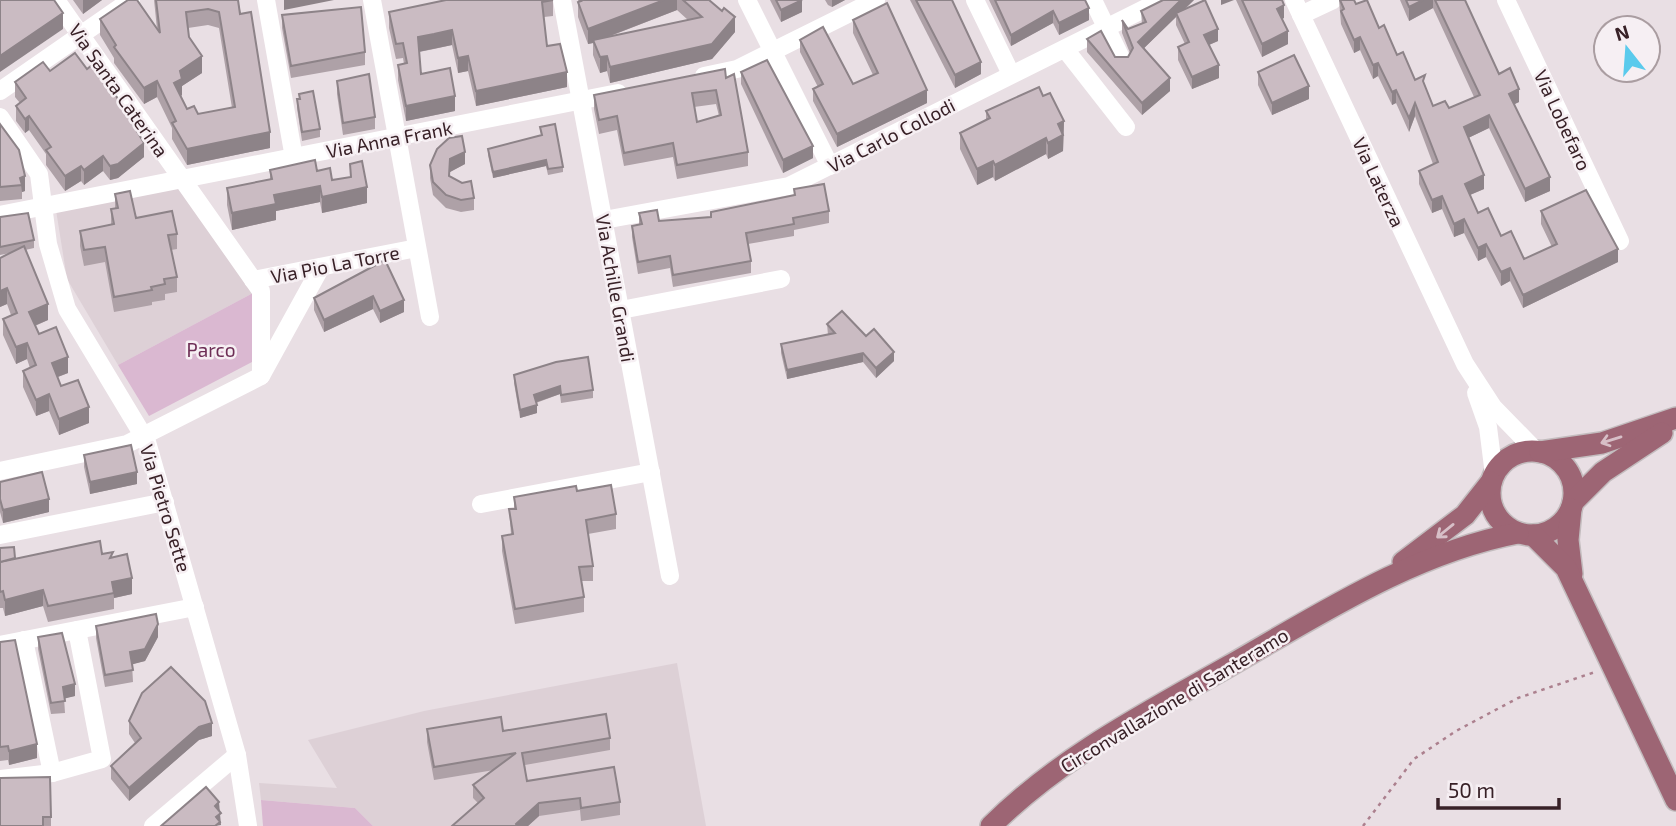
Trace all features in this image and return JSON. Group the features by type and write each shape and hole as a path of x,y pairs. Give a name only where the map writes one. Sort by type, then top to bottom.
{"main road":[{"path":"1676,418 1602,443 1511,457 1492,478 1492,507 1507,527 1525,534 1561,561 1676,800"},
{"path":"1525,534 1556,527 1603,471 1649,439 1676,425"},
{"path":"1538,452 1552,456 1570,476 1572,505 1568,540 1575,586"},
{"name":"Circonvallazione di Santeramo","path":"991,826 1015,802 1076,756 1367,587 1465,515 1492,478"},
{"name":"Circonvallazione di Santeramo","path":"1367,587 1450,551 1525,534"}],"street":[{"name":"Via Santa Caterina","path":"56,0 253,280"},
{"path":"0,91 131,0"},
{"path":"266,0 294,158"},
{"path":"372,0 430,317"},
{"name":"Via Achille Grandi","path":"562,0 670,576"},
{"path":"747,0 830,166"},
{"path":"685,80 737,69 876,0"},
{"path":"975,0 1011,74"},
{"path":"1093,0 1122,60"},
{"name":"Via Carlo Collodi","path":"604,220 789,187 1162,0"},
{"path":"1298,7 1333,0"},
{"name":"Via Lobefaro","path":"1506,0 1620,241"},
{"name":"Via Laterza","path":"1298,7 1465,364"},
{"path":"1065,49 1126,127"},
{"name":"Via Anna Frank","path":"0,215 634,90"},
{"name":"Via Pietro Sette","path":"0,117 39,174 48,244 67,309 144,437 237,755 248,826"},
{"name":"Via Pio La Torre","path":"253,280 417,248"},
{"path":"0,471 127,444 261,376 321,267"},
{"path":"621,310 781,279"},
{"path":"253,280 261,291 261,376"},
{"path":"1465,364 1493,407 1538,452"},
{"path":"1465,364 1488,427 1492,478"},
{"path":"481,503 650,472"},
{"path":"0,535 165,502"},
{"path":"0,645 195,607"},
{"path":"1,775 52,773 103,760 76,630"},
{"path":"24,640 52,773"},
{"path":"153,826 237,755"}],"path":[{"path":"1363,826 1414,759 1456,731 1518,698 1612,667"}],"shaded area":[{"path":"180,186 253,293 118,365 67,279 56,210"},
{"path":"677,663 706,826 373,826 355,808 261,800 259,783 337,788 308,740 424,711"}],"green space":[{"name":"Parco","path":"253,293 252,362 149,416 118,365"},
{"path":"261,800 355,808 373,826 263,826"}],"building":[{"path":"0,0 54,0 63,13 0,56"},
{"path":"128,0 137,0 160,33 156,0 238,0 240,14 251,12 270,132 187,149 172,123 176,121 157,81 144,88 114,47 116,45 100,19","holes":["208,9 219,12 235,107 198,114 194,106 187,109 174,83 182,79 180,71 202,56 189,37 186,12"]},
{"path":"446,0 553,0 542,2 547,46 560,44 567,72 476,91 468,56 458,58 452,30 418,37 421,74 450,68 455,96 406,106 398,65 407,63 403,43 396,44 389,12"},
{"path":"664,0 588,29 578,2"},
{"path":"683,0 709,0 735,17 712,44 610,67 607,56 600,57 593,40 702,17"},
{"path":"776,0 802,0 781,10"},
{"path":"916,0 952,0 981,62 955,75"},
{"path":"995,0 1085,0 1089,8 1059,23 1053,11 1011,35"},
{"path":"1163,0 1181,0 1138,42 1170,78 1142,103 1087,39 1101,31 1115,57 1128,57 1133,48 1122,20 1128,29 1146,22 1141,11"},
{"path":"1205,0 1218,29 1204,35 1219,65 1192,77 1178,47 1189,42 1176,13"},
{"path":"1242,0 1282,0 1284,5 1277,9 1288,31 1262,44"},
{"path":"1340,0 1354,0 1356,4 1367,0 1379,28 1384,25 1397,55 1403,52 1415,80 1425,75 1423,81 1433,106 1445,101 1449,108 1480,95 1435,0 1465,0 1499,74 1510,68 1519,89 1509,94 1550,177 1525,189 1489,115 1464,127 1484,175 1465,184 1478,213 1488,208 1501,236 1511,231 1524,259 1557,244 1541,211 1586,190 1618,249 1523,295 1510,268 1501,272 1486,244 1478,248 1464,219 1454,224 1442,196 1432,200 1419,171 1438,162 1415,103 1409,118 1396,90 1392,92 1378,63 1373,65 1360,37 1354,40 1341,11 1344,9"},
{"path":"1406,0 1423,0 1409,7"},
{"path":"887,3 927,90 837,134 813,89 823,84 800,40 823,27 853,84 878,73 853,20"},
{"path":"361,7 365,52 291,66 282,15"},
{"path":"75,53 87,69 96,62 144,143 118,164 110,166 103,156 84,170 81,166 65,176 46,150 51,147 29,116 25,119 16,106 26,98 15,82 43,62 50,71"},
{"path":"1294,55 1309,86 1272,103 1258,72"},
{"path":"767,60 813,146 783,160 741,72"},
{"path":"725,69 726,78 734,74 748,152 677,165 673,143 624,153 617,116 599,120 594,95","holes":["716,90 721,115 697,122 692,93"]},
{"path":"369,74 375,117 343,123 337,81"},
{"path":"1039,87 1043,96 1050,93 1064,121 1058,124 1063,135 1048,143 1046,138 995,165 993,161 977,169 960,133 990,118 986,111"},
{"path":"313,91 320,129 302,132 297,99 300,99 299,94"},
{"path":"0,124 19,150 25,176 20,178 22,185 0,187"},
{"path":"555,124 563,167 548,169 546,160 493,172 488,149 542,135 540,127"},
{"path":"462,136 465,152 450,159 449,176 462,183 471,181 474,198 461,200 446,195 433,182 430,165 437,149 449,138"},
{"path":"315,160 317,171 330,168 332,180 351,177 350,164 362,161 367,187 322,197 320,186 274,195 276,204 232,213 227,188 272,179 270,170"},
{"path":"824,184 829,211 793,218 794,224 746,233 751,261 673,275 670,256 638,262 632,226 642,224 639,213 657,210 659,221 711,217 711,212 795,195 794,189"},
{"path":"130,191 136,218 172,211 177,234 168,235 177,277 164,279 165,284 151,287 152,290 114,297 105,247 84,250 80,231 114,224 111,209 118,208 115,194"},
{"path":"28,213 34,240 0,247 0,217"},
{"path":"24,246 48,304 29,312 39,334 56,327 68,357 52,363 61,386 78,380 89,407 59,419 49,394 36,400 23,371 36,365 27,343 16,347 3,319 17,313 7,288 0,291 0,258"},
{"path":"385,260 404,300 380,311 373,296 324,320 314,298"},
{"path":"842,311 866,336 874,329 894,352 876,368 863,353 787,370 781,344 835,333 827,324"},
{"path":"588,357 593,390 561,395 560,386 534,395 537,405 520,410 514,375 556,362"},
{"path":"131,445 137,472 90,482 84,455"},
{"path":"42,472 49,499 3,510 0,482"},
{"path":"611,485 616,514 586,520 593,566 579,567 584,597 515,609 502,536 513,534 509,509 516,509 514,497 576,486 577,491"},
{"path":"100,541 102,554 113,552 110,558 127,554 132,578 112,582 114,593 48,606 43,590 5,600 3,591 0,592 0,562"},
{"path":"14,547 15,558 0,562 0,548"},
{"path":"156,614 158,624 145,649 130,652 133,670 105,675 96,626"},
{"path":"62,633 75,684 63,687 65,701 51,703 38,637"},
{"path":"15,640 37,744 9,751 8,746 0,747 0,642"},
{"path":"171,667 205,701 212,723 199,727 129,788 111,766 141,738 129,721 142,693"},
{"path":"606,714 610,738 522,753 527,781 614,767 620,802 581,808 580,798 539,803 516,824 517,826 452,826 484,798 473,785 516,753 434,767 427,729 501,717 503,731"},
{"path":"50,777 51,817 43,817 43,826 0,826 0,778"},
{"path":"206,787 219,802 215,806 221,813 216,817 220,822 215,826 161,826"}]}
